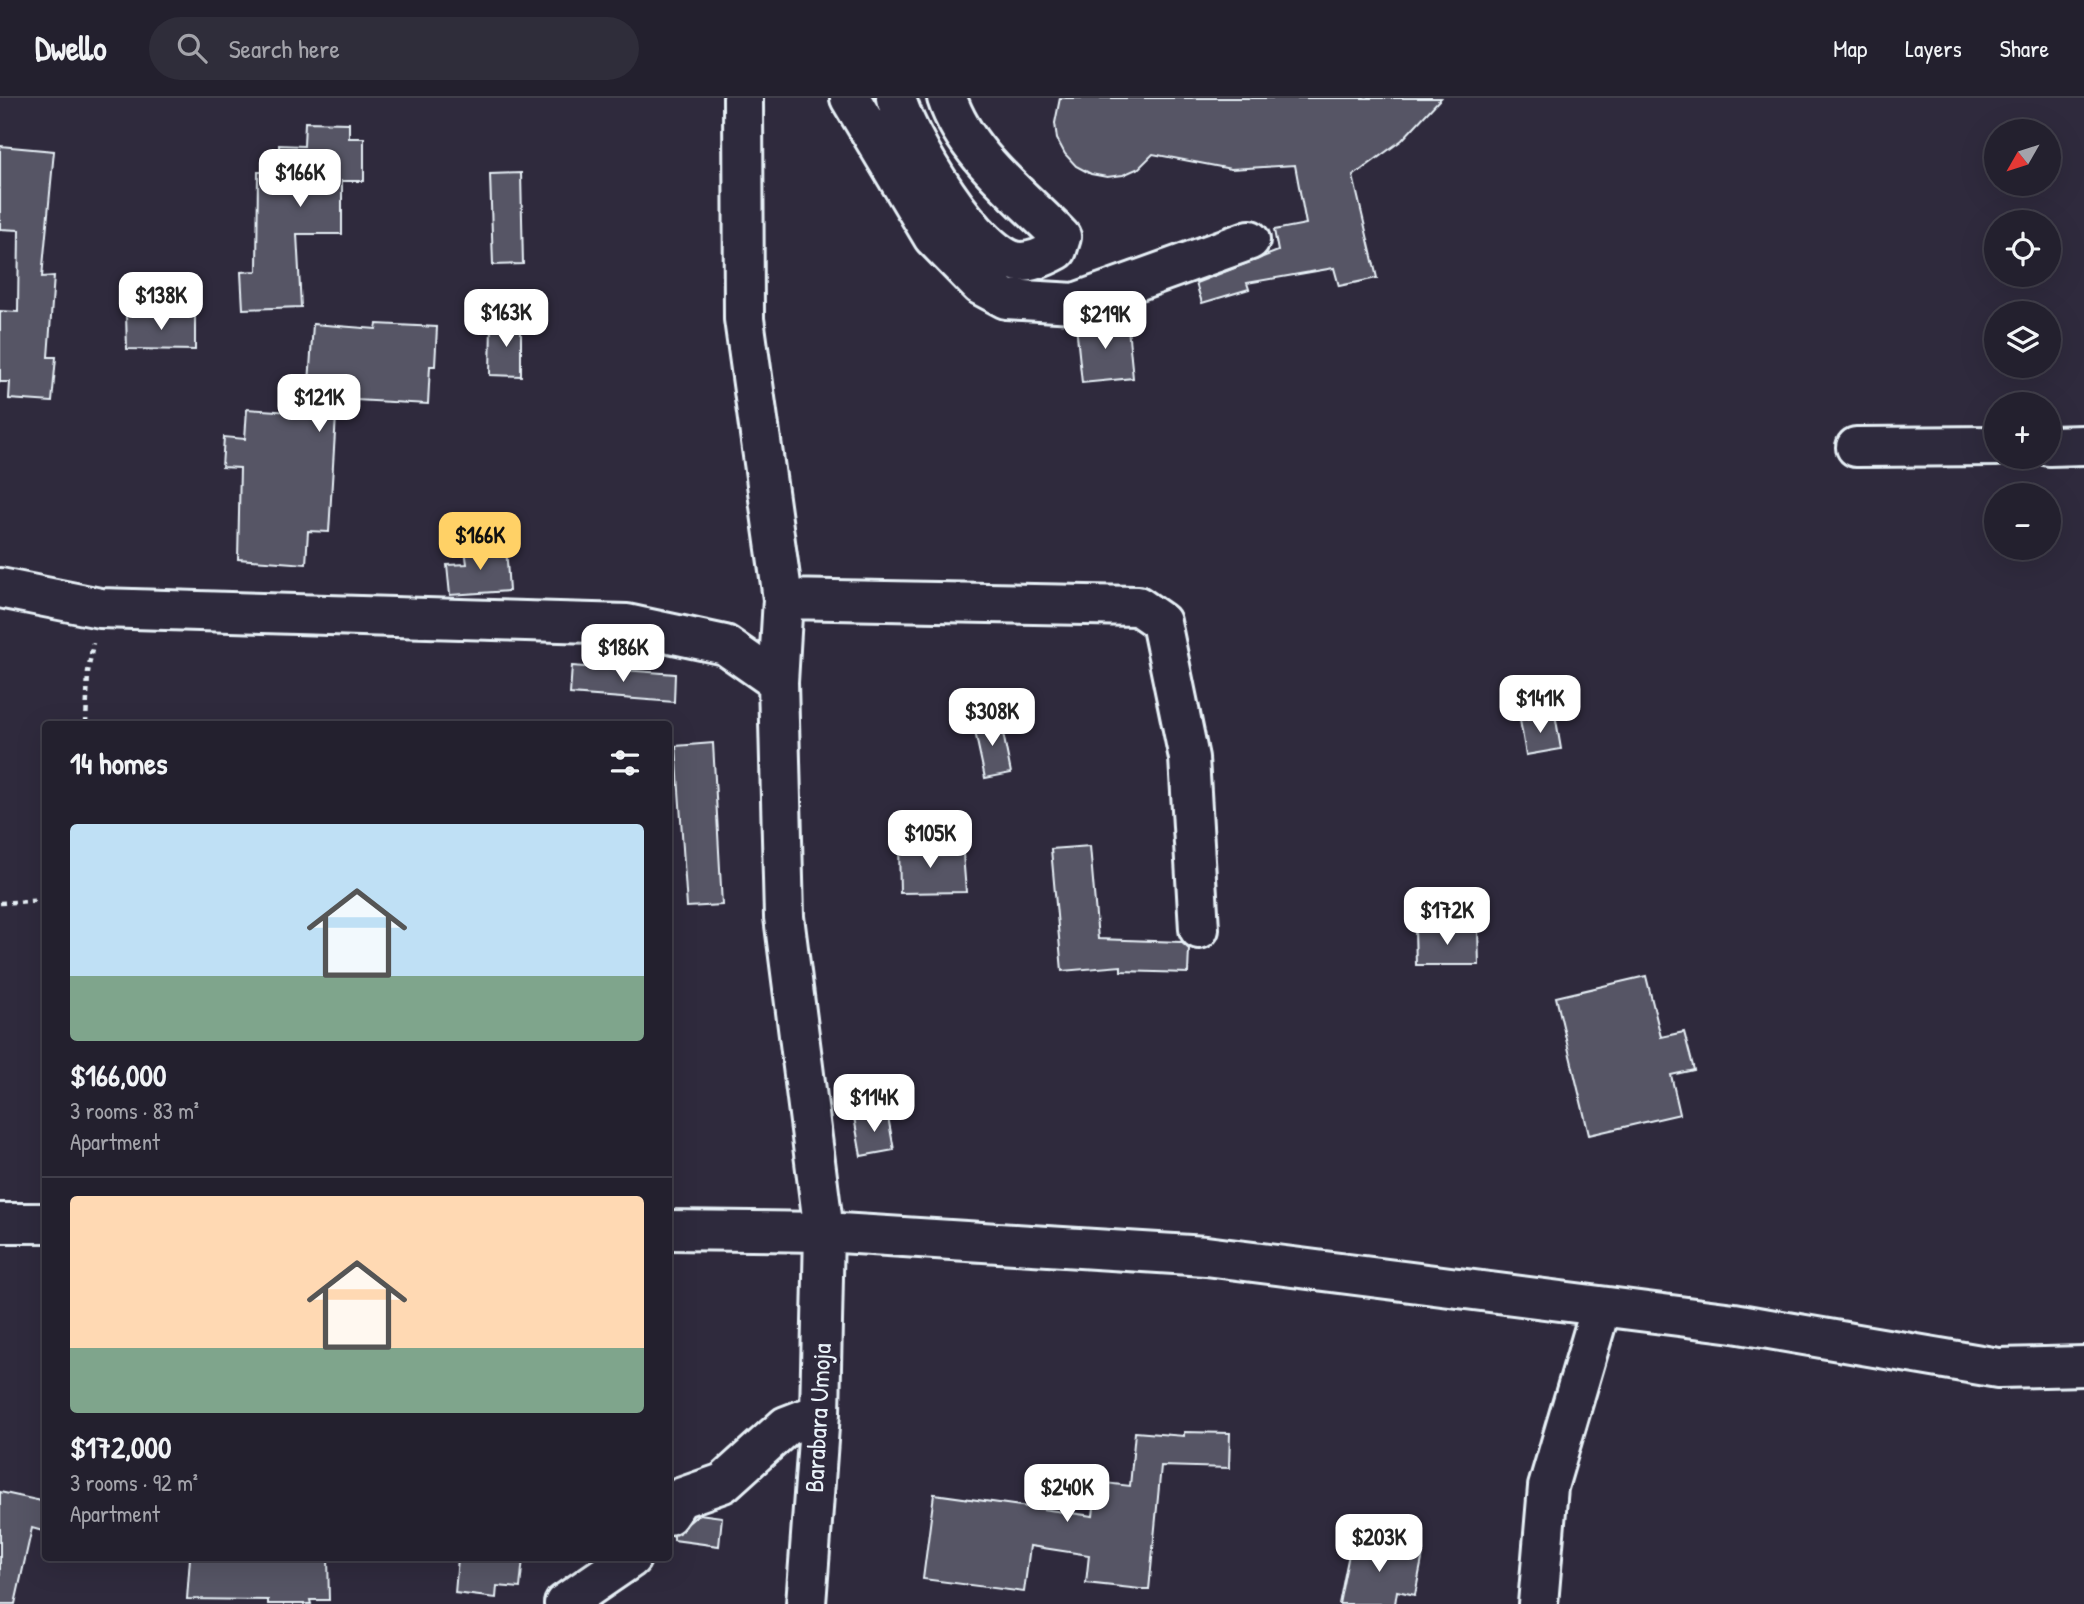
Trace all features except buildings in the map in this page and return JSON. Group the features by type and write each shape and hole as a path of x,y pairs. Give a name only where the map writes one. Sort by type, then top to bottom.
{"street":[{"name":"Barabara Umoja","path":"743,98 744,319 783,599 778,682 784,917 824,1232 820,1413 806,1604"},
{"path":"850,98 933,237 980,285 1006,299 1075,303 1250,240"},
{"path":"896,98 940,188 992,250 1019,262 1044,257 1057,250 1061,237 980,155 953,114 947,98"},
{"path":"2061,446 2084,445"},
{"path":"1856,447 1984,446"},
{"path":"0,588 100,608 626,624 725,645 778,682"},
{"path":"783,599 1138,606 1161,622 1189,758 1199,929"},
{"path":"0,1223 42,1223"},
{"path":"672,1230 824,1232 1206,1256 1734,1323 1998,1368 2084,1366"},
{"path":"1538,1604 1548,1487 1601,1307"},
{"path":"672,1509 680,1498 723,1483 786,1426 820,1413"},
{"path":"564,1604 627,1561"}],"path":[{"path":"86,721 88,672 100,608"},
{"path":"0,903 42,900"}]}
